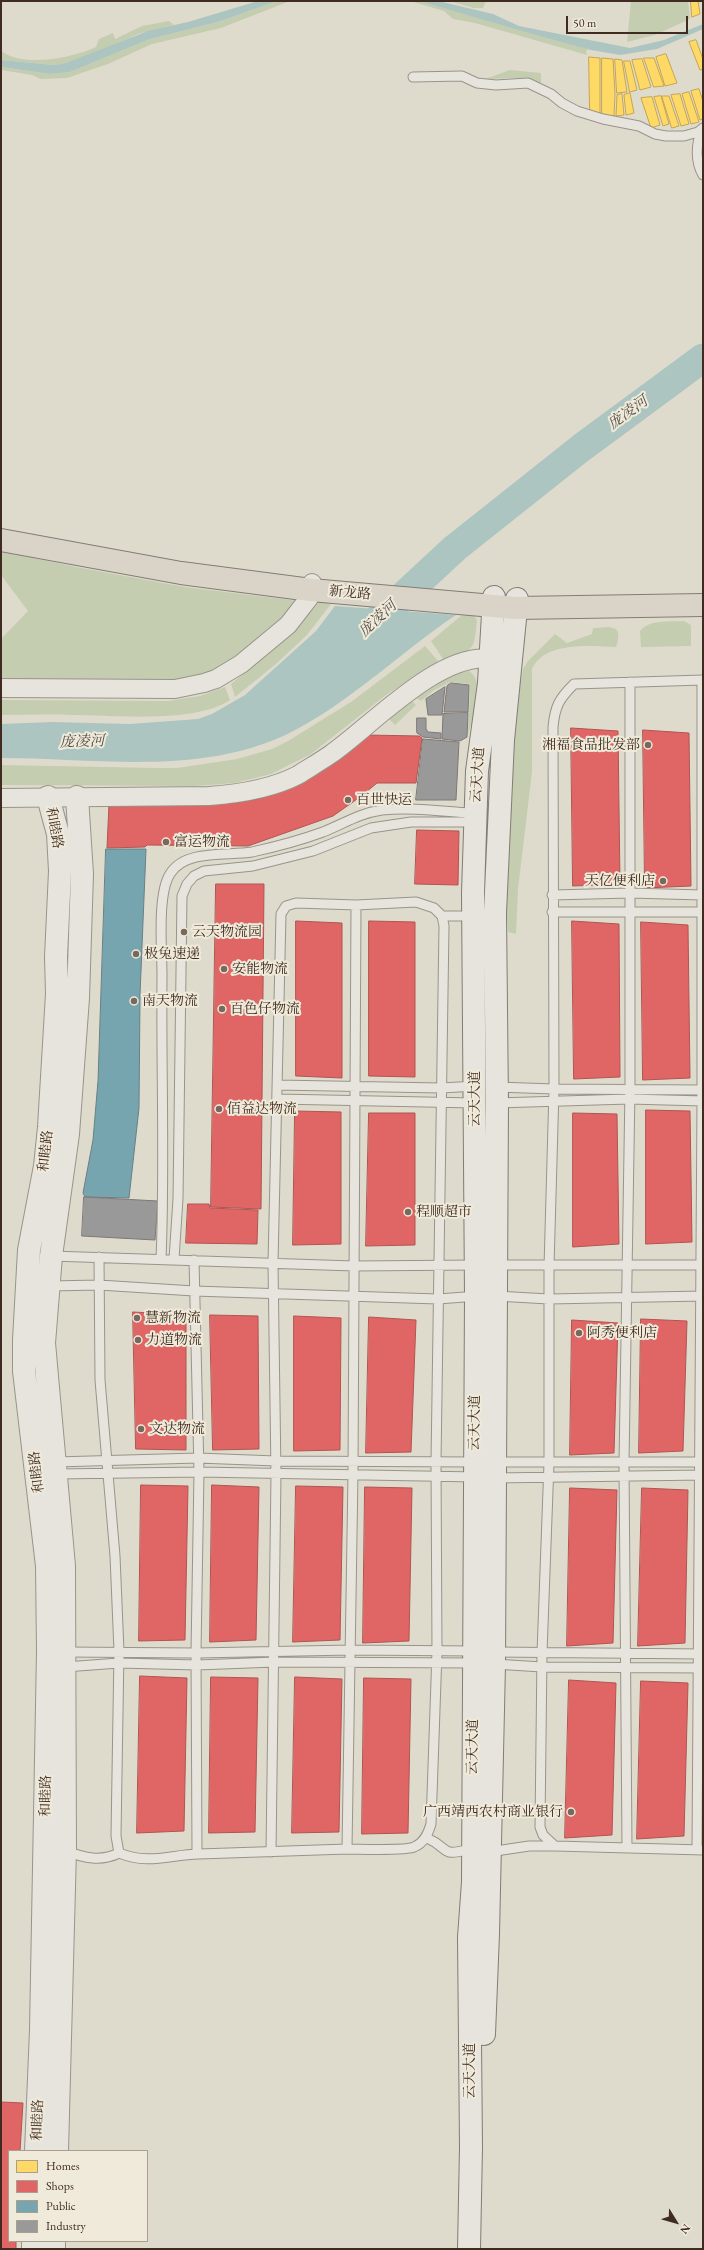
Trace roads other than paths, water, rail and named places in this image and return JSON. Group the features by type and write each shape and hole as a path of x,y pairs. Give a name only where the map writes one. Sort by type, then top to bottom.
{"main road":[{"name":"新龙路","path":"1,533 88,551 182,567 317,587"},
{"name":"新龙路","path":"1,540 181,573 317,587 462,598 517,604 703,605"},
{"name":"新龙路","path":"517,604 703,599"}],"street":[{"path":"1,688 175,689 204,683 216,679 241,664 278,634 304,607 317,587"},
{"name":"云天大道","path":"486,1097 473,916 477,771 489,683 494,602"},
{"name":"云天大道","path":"484,2249 481,1850 484,1658 486,1097 495,913 496,854 503,740 517,604"},
{"path":"1,798 227,795 279,782 296,776 332,754 368,723 437,674 460,663 480,658 490,659"},
{"name":"和睦路","path":"36,2150 41,2030 48,1643 47,1566 24,1371 24,1340 29,1250 45,1166 49,1127 57,994 56,957 60,871 58,834 48,797"},
{"name":"和睦路","path":"57,2150 65,1850 64,1566 44,1343 51,1256 68,1134 78,998 82,874 77,797"},
{"name":"云天大道","path":"469,2249 471,2146 469,1937 473,1882 481,1850"}],"lane":[{"path":"412,77 462,76 477,83 496,85 528,83 551,94 562,103 577,111 603,119 639,126 655,134 666,136 684,136 703,129"},
{"path":"703,129 697,144 700,169 703,175"},
{"path":"426,1838 432,1840 444,1851 450,1854 517,1847 556,1846 700,1850 703,680 574,684 564,694 555,707 553,726 552,895 554,1089 549,1267 549,1463 542,1653 540,1827 542,1835 556,1846"},
{"path":"627,1848 624,1464 627,1296 629,1266 630,682"},
{"path":"162,1259 164,1200 161,1068 162,923 165,889 170,873 185,861 201,857 251,852 321,832 362,814 382,810 413,809 470,813 475,816"},
{"path":"174,1259 178,1199 182,896 187,884 194,876 204,871 253,866 313,851 371,828 388,824 475,816"},
{"path":"552,895 703,895"},
{"path":"271,1852 275,1662 276,1474 273,1263 280,914 286,906 296,903 356,905 416,902 434,908 442,916 473,916"},
{"path":"347,1849 353,1473 356,905"},
{"path":"552,912 703,912"},
{"path":"65,1850 78,1856 98,1859 108,1858 119,1853 133,1859 156,1860 197,1854 413,1848 426,1838 431,1824 437,1663 436,1462 442,916"},
{"path":"277,1085 355,1085 441,1088 486,1097 553,1102 629,1099 703,1101"},
{"path":"277,1099 354,1099 441,1103 554,1089 630,1088 702,1090"},
{"path":"51,1256 354,1266 486,1265 549,1267 702,1265"},
{"path":"99,1257 100,1380 115,1556 119,1652 116,1836 119,1853"},
{"path":"194,1260 199,1472 196,1653 197,1854"},
{"path":"48,1287 58,1285 99,1285 194,1291 438,1298 486,1296 549,1299 627,1296 702,1296"},
{"path":"55,1468 107,1460 198,1458 276,1461 353,1460 436,1462 548,1478 701,1475"},
{"path":"55,1468 107,1472 276,1474 353,1473 436,1478 484,1470 549,1463 624,1464 701,1462"},
{"path":"65,1660 119,1652 196,1653 351,1650 437,1652 542,1667 701,1668"},
{"path":"65,1660 197,1665 275,1662 437,1663 542,1653 701,1654"}],"water":[{"path":"258,1 277,1 218,22 150,39 70,72 50,74 1,67 1,60 55,65 66,63 148,31 188,22"},
{"path":"419,1 438,1 493,14 519,26 630,48 664,40 703,24 703,29 657,49 620,55 591,50"},
{"path":"335,606 456,615 320,716 299,728 264,744 228,754 153,762 1,758 1,724 53,722 130,724 198,719 212,714 245,695 316,631"}],"waterway":[{"name":"庞凌河","path":"358,638 455,548 581,448 703,358"}],"place":[{"name":"湘福食品批发部","path":"648,745"},
{"name":"百世快运","path":"348,800"},
{"name":"富运物流","path":"166,842"},
{"name":"天亿便利店","path":"663,881"},
{"name":"云天物流园","path":"184,932"},
{"name":"极兔速递","path":"136,954"},
{"name":"安能物流","path":"224,969"},
{"name":"南天物流","path":"134,1001"},
{"name":"百色仔物流","path":"222,1009"},
{"name":"佰益达物流","path":"219,1109"},
{"name":"程顺超市","path":"408,1212"},
{"name":"慧新物流","path":"137,1318"},
{"name":"阿秀便利店","path":"579,1333"},
{"name":"力道物流","path":"138,1340"},
{"name":"文达物流","path":"141,1429"},
{"name":"广西靖西农村商业银行","path":"571,1812"}]}
